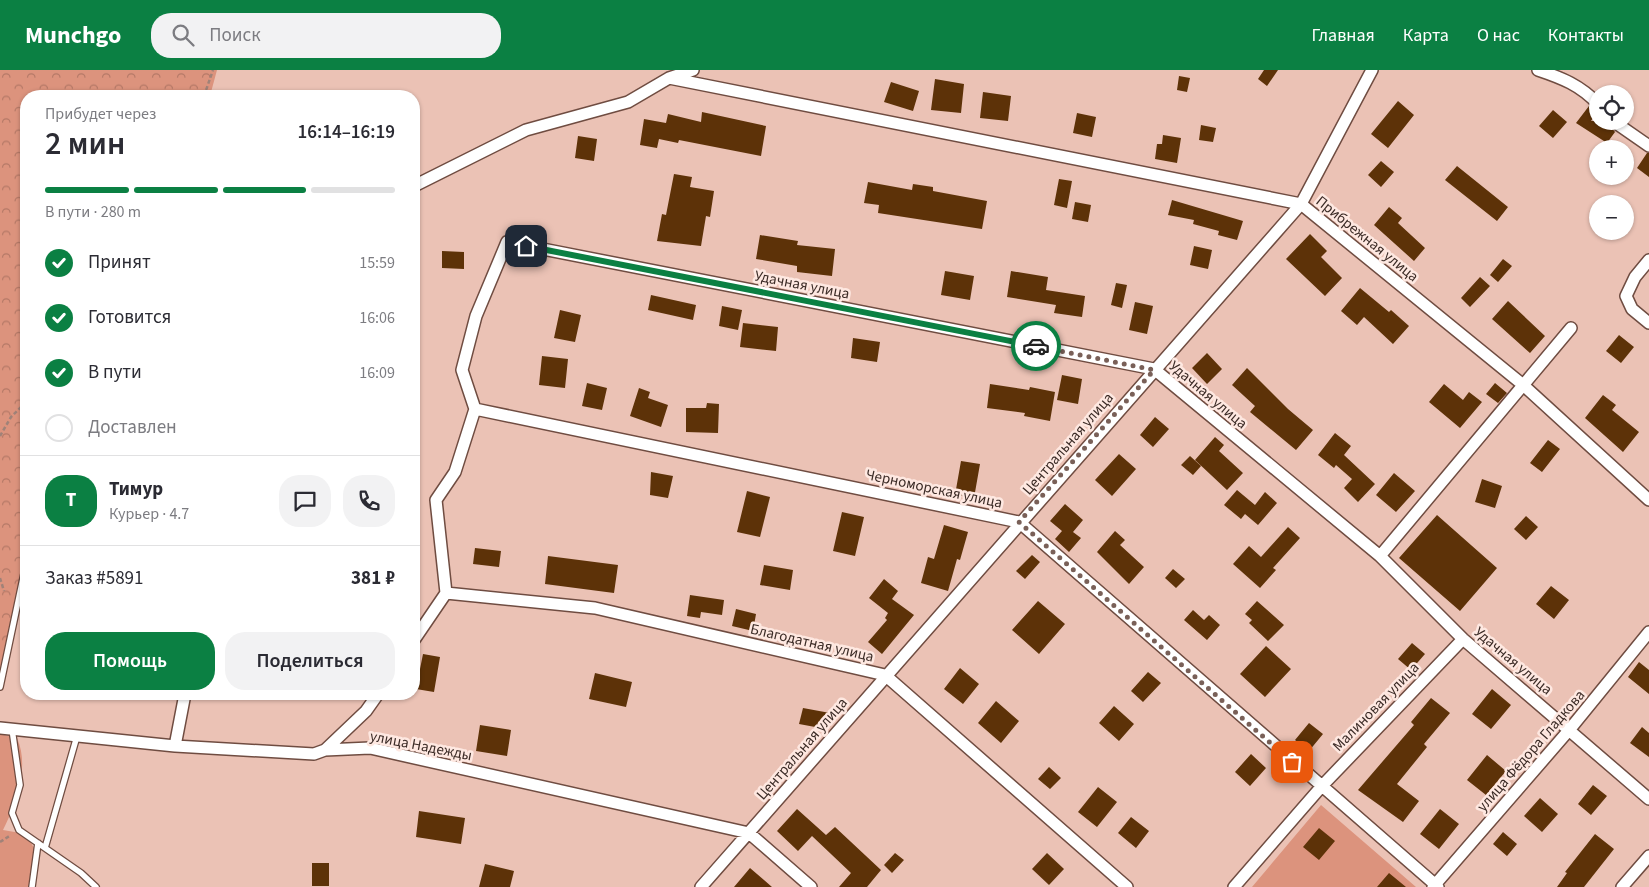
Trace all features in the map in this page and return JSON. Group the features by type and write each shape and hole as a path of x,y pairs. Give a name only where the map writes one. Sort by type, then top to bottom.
{"street":[{"path":"420,183 526,130 628,102 669,78 693,70"},
{"name":"Центральная улица","path":"701,887 1019,522 1301,204 1372,70"},
{"path":"1538,70 1569,81 1589,95"},
{"name":"Прибрежная улица","path":"669,78 1301,204 1522,384 1649,500"},
{"path":"1626,130 1649,146"},
{"name":"Удачная улица","path":"475,409 462,370 476,316 507,242 1154,370 1380,556 1463,639 1570,729 1649,799"},
{"path":"1649,260 1635,277 1626,296 1632,309 1649,324"},
{"path":"1380,556 1522,384 1571,328"},
{"path":"420,631 446,593 436,500 455,472 475,409"},
{"name":"Черноморская улица","path":"475,409 1019,522 1435,886"},
{"name":"Благодатная улица","path":"446,593 595,608 885,675 1127,887"},
{"name":"улица Фёдора Гладкова","path":"1435,886 1570,729 1649,632"},
{"name":"Малиновая улица","path":"1234,887 1321,787 1463,639"},
{"path":"175,746 183,700"},
{"path":"325,750 366,711 374,700"},
{"name":"улица Надежды","path":"6,729 175,746 314,754 325,750 370,748 749,833 811,887"},
{"path":"1622,887 1649,856"}],"lane":[{"path":"0,687 20,592"},
{"path":"6,729 20,785 12,813 19,830 96,887"},
{"path":"45,848 77,736"},
{"path":"32,887 38,844"}],"path":[{"path":"206,90 213,70"},
{"path":"0,436 11,417 20,408"},
{"path":"0,578 4,591"},
{"path":"0,842 19,830"}],"green space":[{"path":"0,70 217,70 212,90 20,90 20,579 0,691"},
{"path":"0,734 17,738 21,749 22,773 20,785 3,830 26,834 34,848 29,887 0,887"},
{"path":"1321,805 1416,887 1252,887"}],"building":[{"path":"1264,70 1278,70 1267,86 1258,79"},
{"path":"1179,76 1190,78 1187,92 1177,90"},
{"path":"935,79 964,84 961,113 931,110"},
{"path":"891,82 919,91 913,111 884,102"},
{"path":"983,92 1011,96 1008,121 980,118"},
{"path":"1398,101 1414,115 1388,148 1371,134"},
{"path":"1589,106 1589,130 1613,130 1615,132 1609,140 1602,140 1576,123"},
{"path":"1553,110 1567,122 1553,138 1539,126"},
{"path":"702,112 766,126 761,156 679,140 678,143 659,139 657,148 640,145 644,119 666,123 668,114 701,122"},
{"path":"1077,113 1096,117 1092,137 1073,133"},
{"path":"1201,125 1216,128 1213,142 1199,140"},
{"path":"1163,135 1181,138 1177,163 1155,159 1157,144 1162,144"},
{"path":"578,136 597,139 594,161 575,158"},
{"path":"1647,153 1649,153 1649,177 1637,168"},
{"path":"1381,161 1394,172 1381,187 1368,175"},
{"path":"1457,166 1508,207 1497,221 1445,180"},
{"path":"674,174 692,177 690,187 714,191 710,217 706,216 701,246 657,241 662,214 666,215"},
{"path":"1059,179 1072,181 1067,208 1054,205"},
{"path":"868,182 912,190 913,184 933,187 933,191 987,201 982,229 878,213 879,205 864,203"},
{"path":"1172,200 1243,221 1237,240 1218,235 1219,231 1193,224 1194,220 1168,215"},
{"path":"1075,202 1091,205 1088,222 1072,219"},
{"path":"1389,207 1402,218 1398,223 1425,248 1414,261 1374,225"},
{"path":"1310,234 1327,251 1321,257 1342,278 1325,296 1286,259"},
{"path":"760,235 798,241 797,245 835,249 832,276 797,272 797,266 756,259"},
{"path":"1194,246 1212,250 1208,269 1190,265"},
{"path":"442,251 464,252 464,269 442,268"},
{"path":"1503,259 1512,266 1498,282 1490,275"},
{"path":"945,271 974,276 970,300 941,295"},
{"path":"1011,271 1048,277 1046,290 1085,296 1082,317 1054,313 1056,305 1007,297"},
{"path":"1480,277 1490,286 1470,307 1461,298"},
{"path":"1116,283 1127,285 1122,308 1111,305"},
{"path":"1360,288 1389,312 1391,310 1409,326 1393,344 1364,317 1357,325 1341,311"},
{"path":"651,295 696,305 693,320 648,310"},
{"path":"1508,301 1545,336 1530,353 1492,319"},
{"path":"1135,302 1153,306 1147,334 1129,330"},
{"path":"722,306 742,310 738,330 719,326"},
{"path":"560,310 581,315 575,342 554,338"},
{"path":"743,323 778,327 776,351 740,347"},
{"path":"1619,335 1634,347 1621,363 1606,351"},
{"path":"853,338 880,342 877,362 851,358"},
{"path":"1207,353 1222,369 1207,384 1192,368"},
{"path":"542,356 568,359 565,388 539,385"},
{"path":"1247,368 1288,409 1313,430 1296,450 1250,412 1255,406 1232,385"},
{"path":"1062,375 1082,379 1078,404 1057,400"},
{"path":"587,383 607,388 602,410 582,406"},
{"path":"1495,383 1507,393 1498,403 1486,394"},
{"path":"990,384 1029,390 1030,387 1055,392 1050,421 1024,416 1025,413 987,408"},
{"path":"1444,384 1463,400 1469,392 1482,402 1460,428 1429,402"},
{"path":"639,388 650,392 648,398 668,405 661,427 630,416"},
{"path":"1603,395 1616,405 1612,410 1639,432 1623,452 1585,418"},
{"path":"707,403 719,404 718,433 686,432 686,408 706,408"},
{"path":"1155,417 1169,429 1153,447 1140,435"},
{"path":"1335,433 1351,446 1344,455 1375,484 1358,502 1344,488 1352,479 1336,465 1334,468 1318,455"},
{"path":"1215,437 1224,445 1219,451 1243,473 1227,490 1195,460"},
{"path":"1548,440 1560,449 1542,472 1530,463"},
{"path":"1119,454 1136,469 1112,496 1095,480"},
{"path":"1190,456 1201,466 1193,475 1181,465"},
{"path":"961,461 980,464 974,498 955,495"},
{"path":"651,472 673,476 668,498 650,495"},
{"path":"1394,473 1415,491 1396,512 1376,495"},
{"path":"1482,479 1502,486 1495,508 1475,502"},
{"path":"1237,490 1255,505 1265,492 1277,503 1258,525 1245,514 1241,519 1224,505"},
{"path":"747,491 770,497 760,537 737,532"},
{"path":"1065,504 1083,520 1073,532 1081,538 1069,552 1055,539 1062,531 1050,521"},
{"path":"842,512 864,517 855,556 833,551"},
{"path":"1437,515 1497,568 1460,611 1399,558"},
{"path":"1526,516 1538,527 1526,540 1514,529"},
{"path":"944,525 968,532 960,560 957,559 948,591 921,583 928,557 934,559"},
{"path":"1288,527 1300,538 1273,568 1276,570 1260,588 1233,564 1249,546 1261,557"},
{"path":"1115,531 1125,540 1120,545 1144,567 1129,584 1097,552"},
{"path":"475,548 501,551 499,567 473,564"},
{"path":"1032,555 1040,562 1025,579 1016,571"},
{"path":"548,556 618,565 614,593 545,584"},
{"path":"764,565 793,570 790,590 760,585"},
{"path":"1173,569 1185,579 1176,588 1165,578"},
{"path":"884,579 898,591 892,599 914,615 882,654 868,642 887,620 885,618 888,613 869,598"},
{"path":"1551,586 1569,600 1554,619 1536,604"},
{"path":"690,595 724,600 722,615 701,612 700,618 687,616"},
{"path":"1038,601 1065,624 1039,654 1012,630"},
{"path":"1257,601 1284,625 1268,641 1249,623 1252,620 1245,614"},
{"path":"736,609 756,614 753,631 732,626"},
{"path":"1193,610 1204,620 1209,615 1220,625 1207,640 1184,620"},
{"path":"1412,643 1425,654 1411,670 1398,659"},
{"path":"1266,646 1291,669 1265,697 1240,674"},
{"path":"423,654 440,657 434,692 420,690 420,669"},
{"path":"1639,662 1649,670 1649,694 1628,677"},
{"path":"960,668 979,684 963,704 944,689"},
{"path":"1148,672 1161,683 1143,702 1131,691"},
{"path":"595,673 632,682 626,707 589,699"},
{"path":"1492,689 1511,705 1491,729 1472,714"},
{"path":"1431,698 1450,713 1424,744 1427,747 1397,784 1419,801 1403,822 1358,790 1414,725 1411,722"},
{"path":"996,701 1019,721 1001,743 978,723"},
{"path":"1114,706 1134,724 1119,741 1099,723"},
{"path":"803,708 830,713 826,729 799,724"},
{"path":"1309,723 1323,734 1309,751 1295,740"},
{"path":"480,725 511,730 507,756 476,751"},
{"path":"1642,727 1649,733 1649,757 1630,743"},
{"path":"1251,754 1266,768 1250,786 1235,772"},
{"path":"1487,755 1506,771 1486,795 1467,780"},
{"path":"1049,767 1061,778 1050,789 1038,779"},
{"path":"1593,785 1607,796 1591,815 1578,804"},
{"path":"1098,787 1117,802 1097,827 1078,812"},
{"path":"1540,798 1558,814 1542,832 1524,816"},
{"path":"797,809 826,835 835,827 881,870 867,887 839,887 851,873 812,836 798,851 777,831"},
{"path":"1440,809 1459,824 1439,849 1420,834"},
{"path":"419,811 465,818 461,844 416,837"},
{"path":"1131,817 1149,831 1136,848 1118,833"},
{"path":"1319,828 1335,841 1319,860 1303,847"},
{"path":"1503,832 1517,844 1507,856 1493,844"},
{"path":"1595,834 1614,849 1584,887 1557,887 1567,873 1565,872"},
{"path":"895,853 904,860 892,873 884,865"},
{"path":"1047,853 1064,869 1049,885 1032,869"},
{"path":"312,863 329,863 329,886 312,886"},
{"path":"485,864 514,871 510,887 479,887"},
{"path":"750,868 772,887 734,887"},
{"path":"1389,873 1406,887 1377,887"}],"way so far":[{"path":"1036,346 1154,370 1019,522 1292,762"}],"route":[{"path":"526,246 1036,346"}]}
